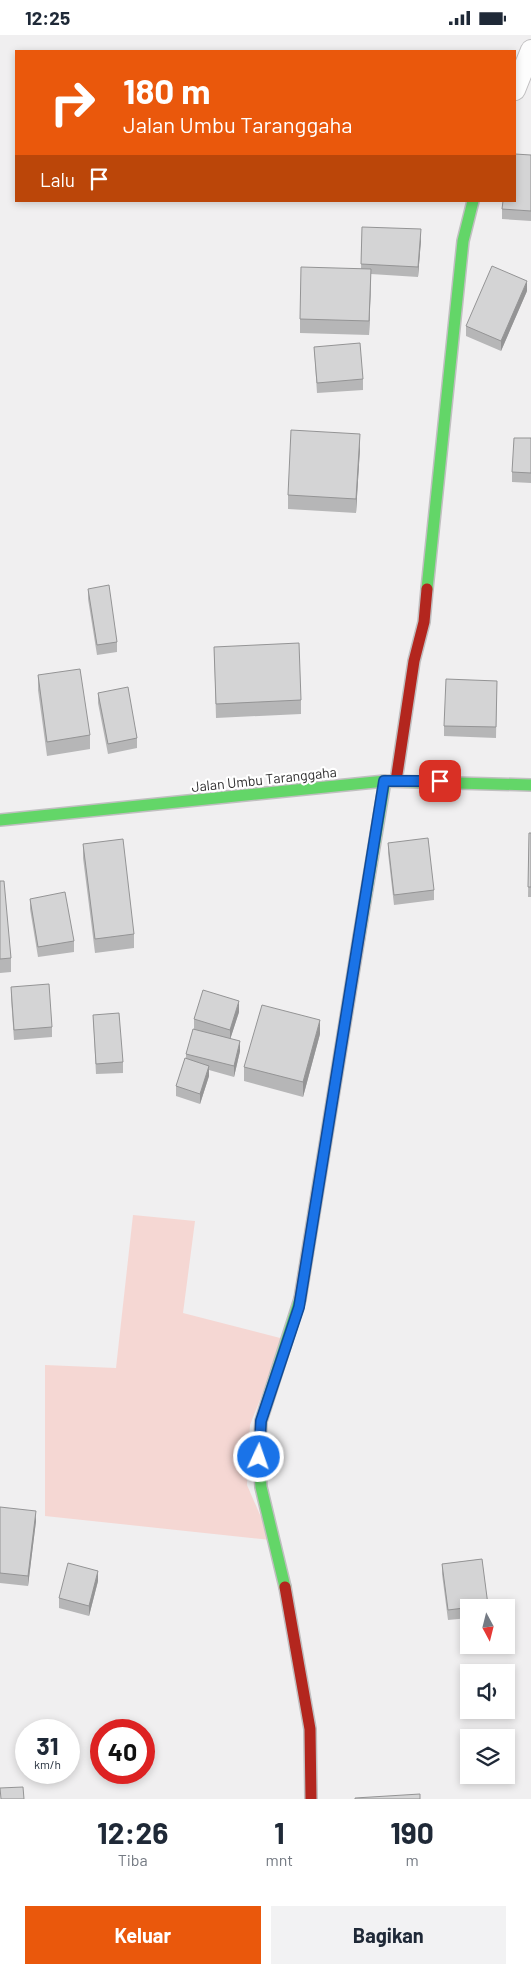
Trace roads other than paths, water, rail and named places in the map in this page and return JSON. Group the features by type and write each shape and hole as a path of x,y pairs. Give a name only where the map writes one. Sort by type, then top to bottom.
{"street":[{"path":"516,87 531,49"},
{"path":"311,1799 310,1729 287,1594 261,1487 259,1457 261,1421 299,1307 390,781 414,661 424,622 463,241 472,202"},
{"name":"Jalan Umbu Taranggaha","path":"0,820 390,781 531,785"}]}
